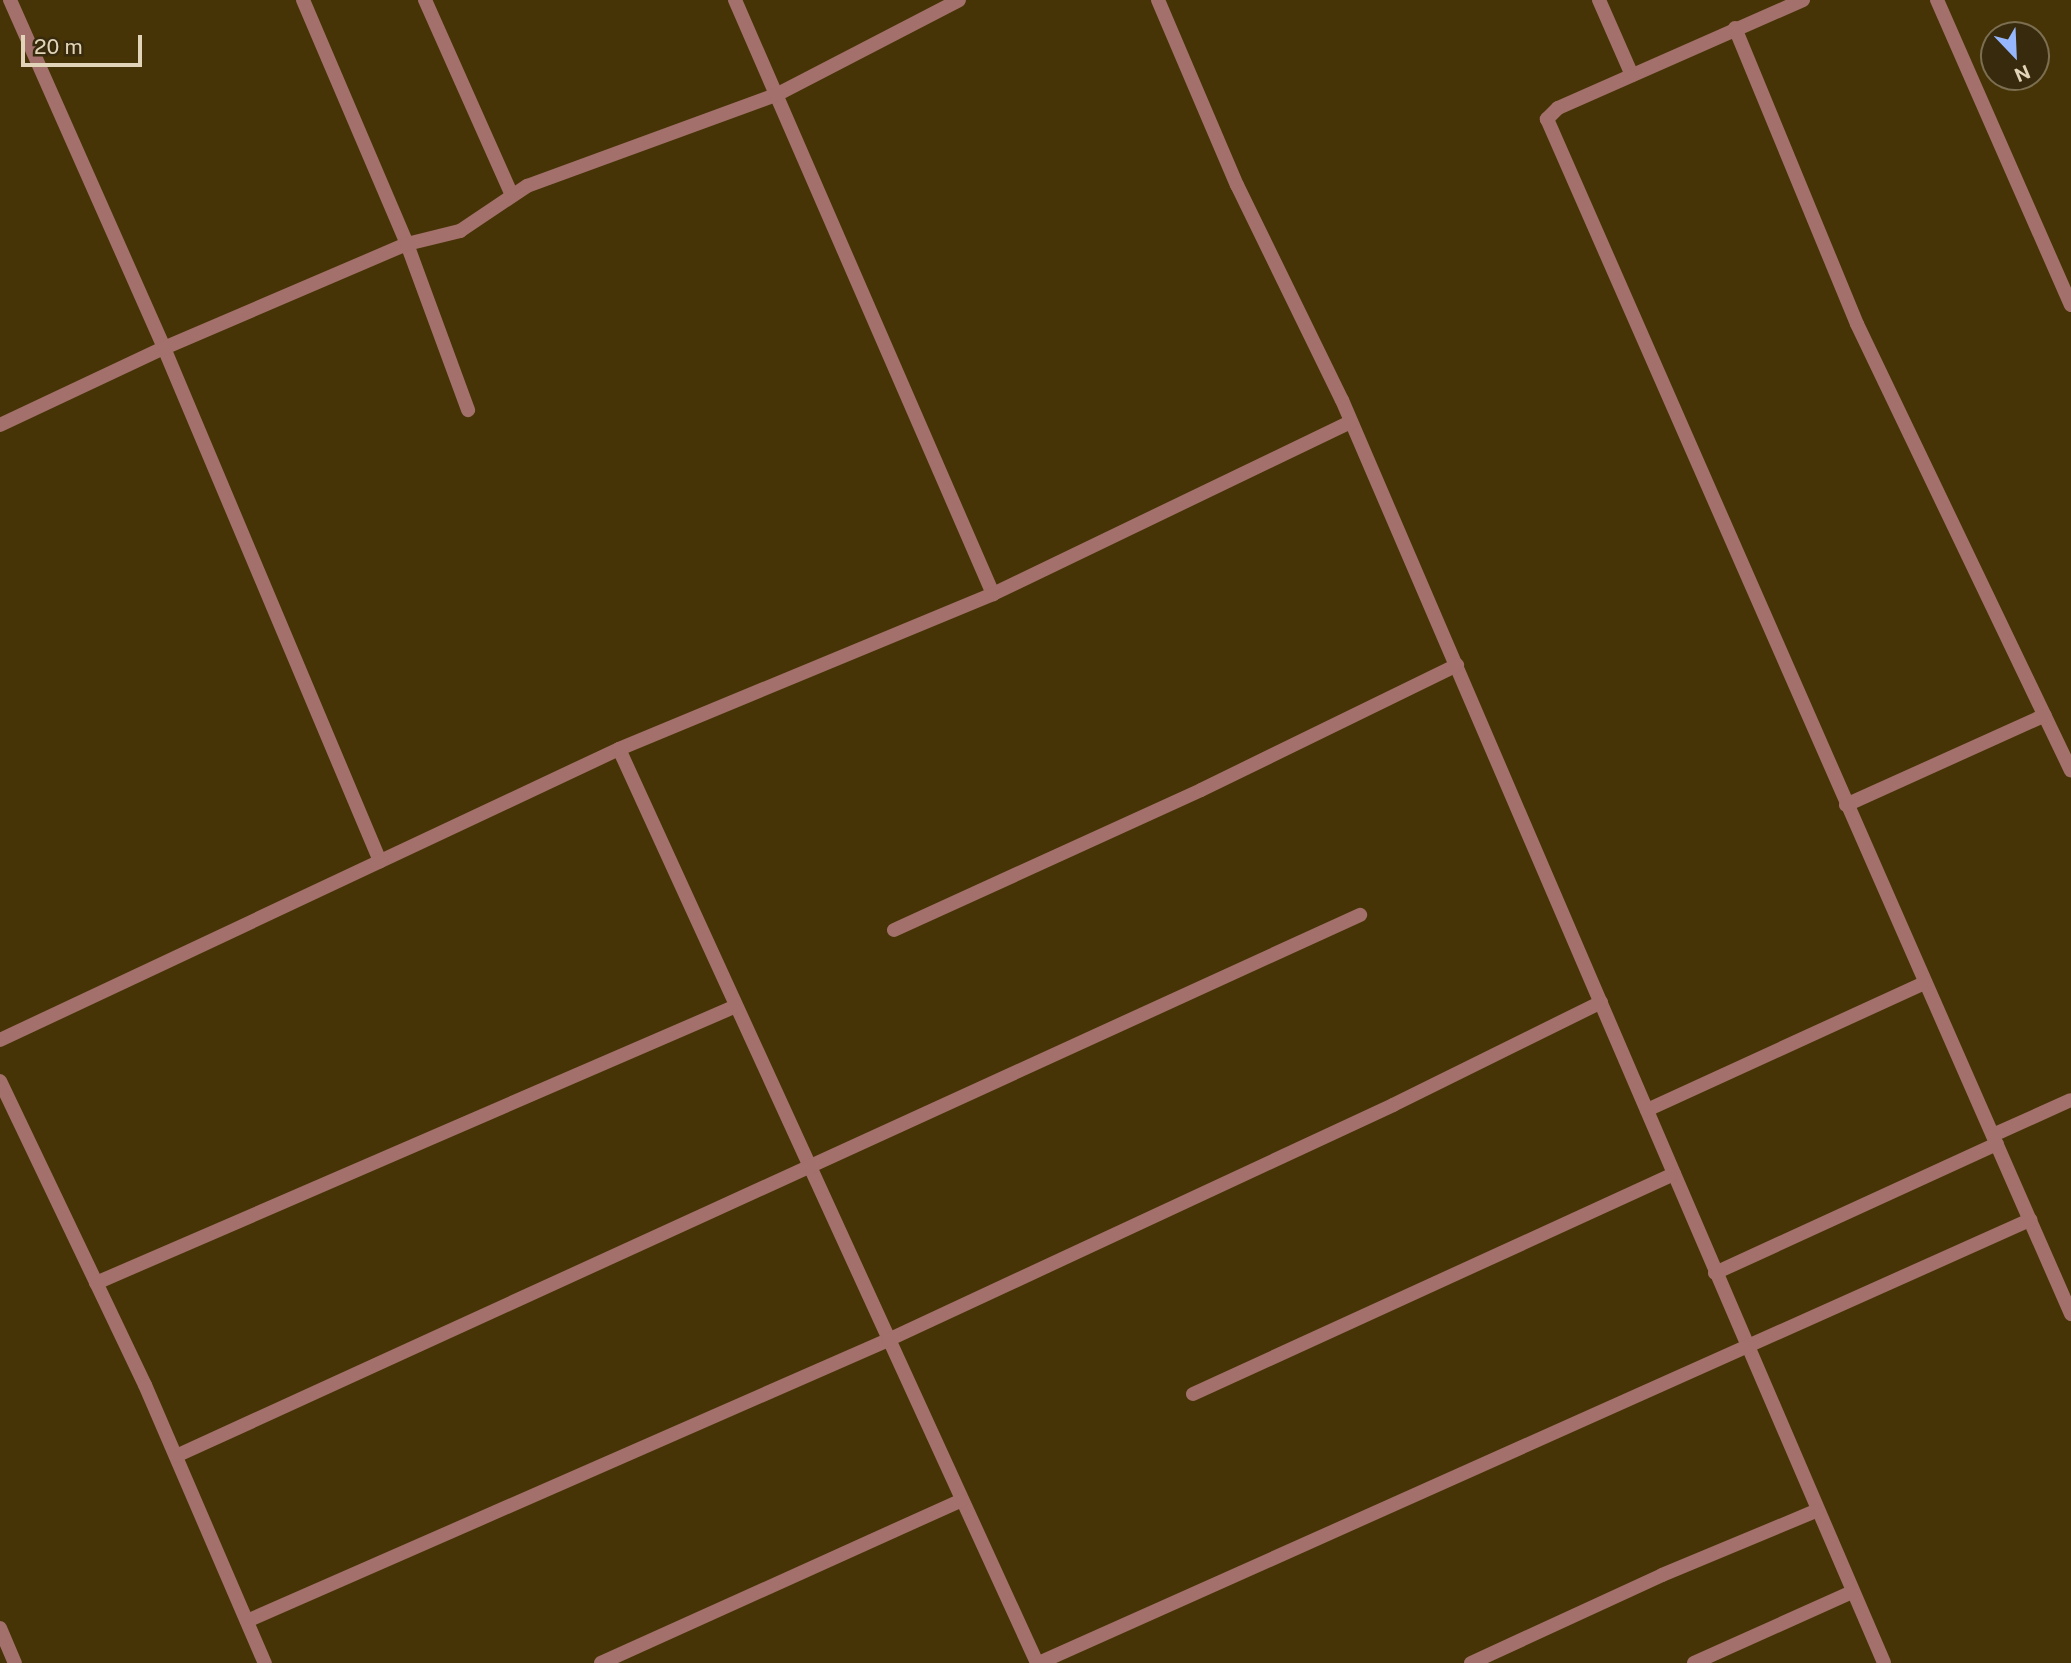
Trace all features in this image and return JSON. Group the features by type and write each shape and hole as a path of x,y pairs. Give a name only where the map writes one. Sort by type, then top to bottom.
{"street":[{"path":"10,0 164,348 380,861"},
{"path":"303,0 407,244 468,410"},
{"path":"425,0 512,195"},
{"path":"736,0 993,594"},
{"path":"0,425 164,348 407,244 460,231 512,195 776,95 959,0"},
{"path":"1158,0 1237,185 1351,422 1601,1002 1816,1511 1884,1663"},
{"path":"1600,0 1632,75"},
{"path":"1803,0 1558,108 1548,119 2071,1314"},
{"path":"1937,0 2071,305"},
{"path":"1735,28 1857,324 2071,770"},
{"path":"0,1040 619,748 993,594 1351,422"},
{"path":"894,930 1200,790 1457,665"},
{"path":"1846,805 2045,715"},
{"path":"619,748 1038,1663 2030,1220"},
{"path":"176,1456 1360,915"},
{"path":"1647,1110 1925,983"},
{"path":"247,1621 888,1340 1393,1105 1601,1002"},
{"path":"96,1283 736,1006"},
{"path":"0,1081 176,1456 265,1663"},
{"path":"1715,1273 1995,1140 2071,1100"},
{"path":"1193,1394 1674,1174"},
{"path":"601,1663 962,1500"},
{"path":"1471,1663 1662,1575 1816,1511"},
{"path":"1694,1663 1852,1592"},
{"path":"0,1628 15,1663"}]}
